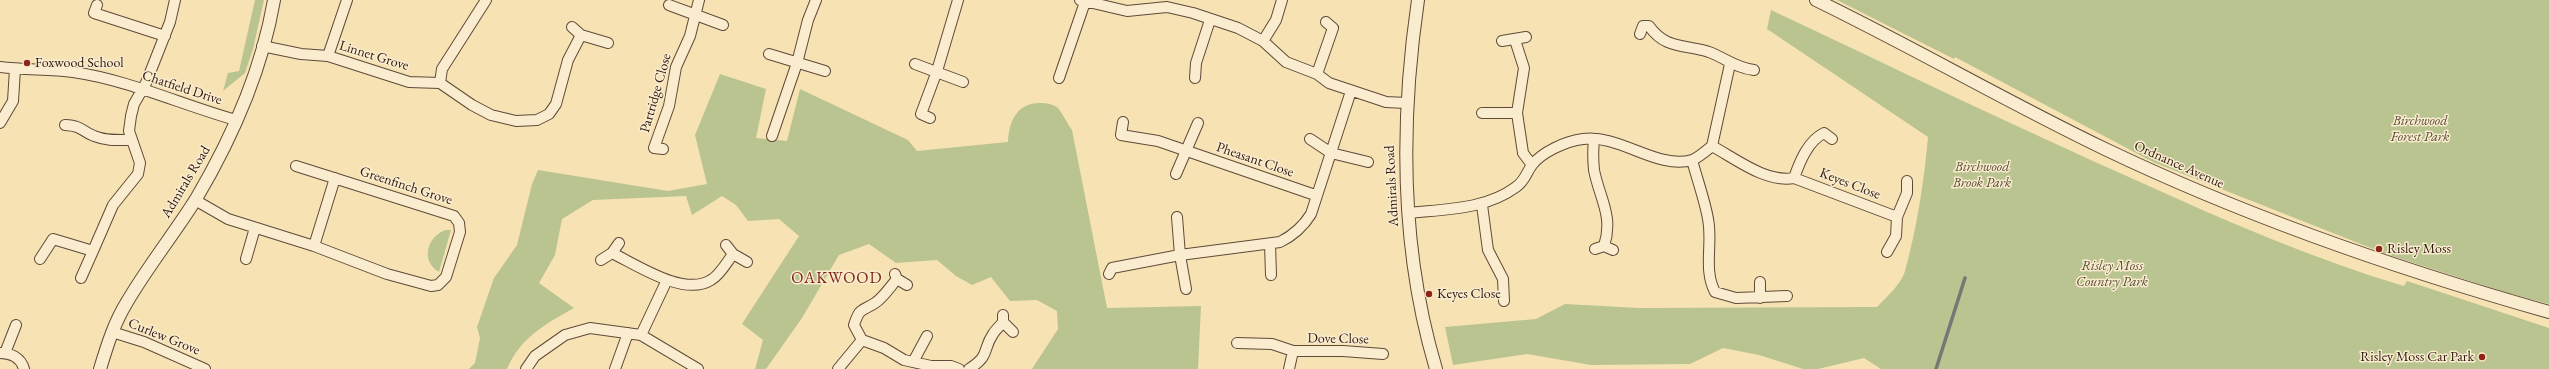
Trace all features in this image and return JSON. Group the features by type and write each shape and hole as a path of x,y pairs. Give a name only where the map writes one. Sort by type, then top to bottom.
{"street":[{"path":"81,278 113,205 138,174 140,163 129,131 131,116 165,36 175,0"},
{"name":"Admirals Road","path":"100,369 112,332 127,301 195,200 218,159 252,82 274,0"},
{"path":"328,56 347,0"},
{"path":"486,0 442,69 440,83 472,105 491,115 516,121 537,120 549,114 556,104 568,60 581,35"},
{"name":"Partridge Close","path":"663,149 654,148 669,106 676,67 690,36 699,0"},
{"path":"772,136 797,63 808,20 816,0"},
{"path":"930,118 922,114 937,71 958,0"},
{"path":"1263,41 1276,20 1282,0"},
{"name":"Admirals Road","path":"1418,0 1406,103 1405,144 1408,213 1412,254 1420,306 1436,369"},
{"name":"Ordnance Avenue","path":"1816,0 1862,22 2028,112 2176,182 2278,224 2380,260 2549,312"},
{"path":"1049,81 1061,79 1082,1 1127,11 1150,4 1193,13 1210,20 1238,28 1263,41 1286,62 1317,74 1329,83 1386,102 1406,103"},
{"path":"97,5 94,13 165,36"},
{"path":"670,5 723,25"},
{"path":"1195,78 1196,63 1210,20"},
{"path":"1317,74 1333,28 1326,22"},
{"path":"1640,34 1643,26 1649,26 1665,41 1677,47 1709,52 1730,64 1740,68 1754,70"},
{"path":"572,27 581,35 608,43"},
{"path":"1502,41 1526,37"},
{"path":"1515,40 1524,68 1517,113 1523,153 1532,165"},
{"name":"Linnet Grove","path":"262,46 301,54 328,56 409,82 440,83"},
{"path":"769,54 825,71"},
{"path":"915,64 963,82"},
{"path":"1408,213 1482,205 1516,187 1525,179 1532,165 1561,145 1576,140 1608,140 1672,162 1692,160 1712,146 1730,64"},
{"name":"Chatfield Drive","path":"0,66 15,69 74,72 143,89 178,103 236,120"},
{"path":"0,123 12,101 15,69"},
{"path":"1109,274 1112,268 1180,255 1270,244 1291,237 1304,226 1311,214 1315,195 1331,153 1351,91"},
{"path":"1482,113 1517,113"},
{"name":"Pheasant Close","path":"1123,122 1121,135 1158,141 1315,195"},
{"path":"1176,174 1198,123"},
{"path":"65,125 78,126 93,136 132,140"},
{"path":"1794,178 1800,161 1817,136 1824,133 1832,139"},
{"path":"1310,138 1331,153 1368,162"},
{"path":"1594,139 1594,171 1607,211 1608,236 1604,248"},
{"name":"Keyes Close","path":"1712,146 1768,175 1782,180 1794,178 1897,217"},
{"path":"1692,160 1708,219 1710,283 1715,292 1721,295 1736,298 1787,296"},
{"name":"Greenfinch Grove","path":"195,200 220,215 255,228 314,246 387,274 431,286 438,285 446,277 454,253 460,227 454,216 296,166"},
{"path":"314,246 335,178"},
{"path":"1887,252 1896,236 1897,217 1907,193 1907,181"},
{"path":"1482,205 1488,250 1503,279 1504,301"},
{"path":"1177,217 1180,255 1186,289"},
{"path":"246,260 255,228"},
{"path":"40,259 53,239 93,251"},
{"path":"601,260 612,253 619,242"},
{"path":"1270,244 1271,275"},
{"path":"726,245 733,254 747,262"},
{"path":"612,253 667,280 694,286 712,280 733,254"},
{"path":"907,285 896,276 875,303 866,307 858,314 854,325 862,340 884,348 904,360 951,366 959,369"},
{"path":"641,335 667,280"},
{"path":"1760,282 1760,298"},
{"path":"969,369 979,362 987,351 992,335 1003,318 1013,332"},
{"path":"16,325 3,353 12,355 23,364 24,369"},
{"path":"526,369 535,356 565,335 590,328 641,335 698,369"},
{"name":"Curlew Grove","path":"112,332 144,342 204,369"},
{"path":"615,369 628,333"},
{"path":"913,362 927,336"},
{"path":"838,369 862,340"},
{"name":"Dove Close","path":"1237,343 1272,344 1292,352 1343,351 1383,354"},
{"name":"Dove Close","path":"1289,369 1292,352"}],"green space":[{"path":"255,0 264,0 253,49 245,73 223,91 228,73 239,71"},
{"name":"Birchwood Forest Park","path":"1837,0 2549,0 2549,304 2507,293 2386,254 2153,162 1955,57 1954,59"},
{"path":"1771,10 2047,140 2205,211 2303,252 2404,286 2407,281 2549,328 2549,369 1881,369 1864,358 1818,369 1803,369 1759,355 1723,348 1690,364 1591,365 1527,354 1453,365 1445,327 1536,319 1565,304 1639,308 1877,307 1893,290 1901,280 1905,271 1913,238 1922,188 1928,137 1767,29"},
{"path":"720,74 766,89 756,138 787,141 800,89 908,140 917,151 1008,142 1012,120 1025,106 1040,103 1049,104 1058,108 1072,130 1107,308 1201,306 1198,369 1032,369 1058,329 1057,311 1037,300 1010,301 991,277 972,285 956,276 937,260 896,263 869,244 839,255 802,318 766,369 755,369 763,340 742,324 799,236 779,219 748,221 736,205 722,196 692,215 686,196 593,200 562,219 555,255 539,283 574,308 543,326 526,340 512,358 507,369 469,369 475,363 480,338 477,327 494,278 517,245 532,184 538,170 668,191 707,184 695,135"},
{"path":"446,230 451,230 439,272 429,262 428,249 434,238 439,233"}],"waterway":[{"path":"1936,369 1965,278"}],"place":[{"name":"Foxwood School","path":"27,63"},
{"name":"Risley Moss","path":"2379,249"},
{"name":"Keyes Close","path":"1429,294"},
{"name":"Risley Moss Car Park","path":"2482,357"}],"district":[{"name":"OAKWOOD","path":"837,279"}],"park label":[{"name":"Birchwood Brook Park","path":"1982,176"},
{"name":"Risley Moss Country Park","path":"2112,274"}]}
